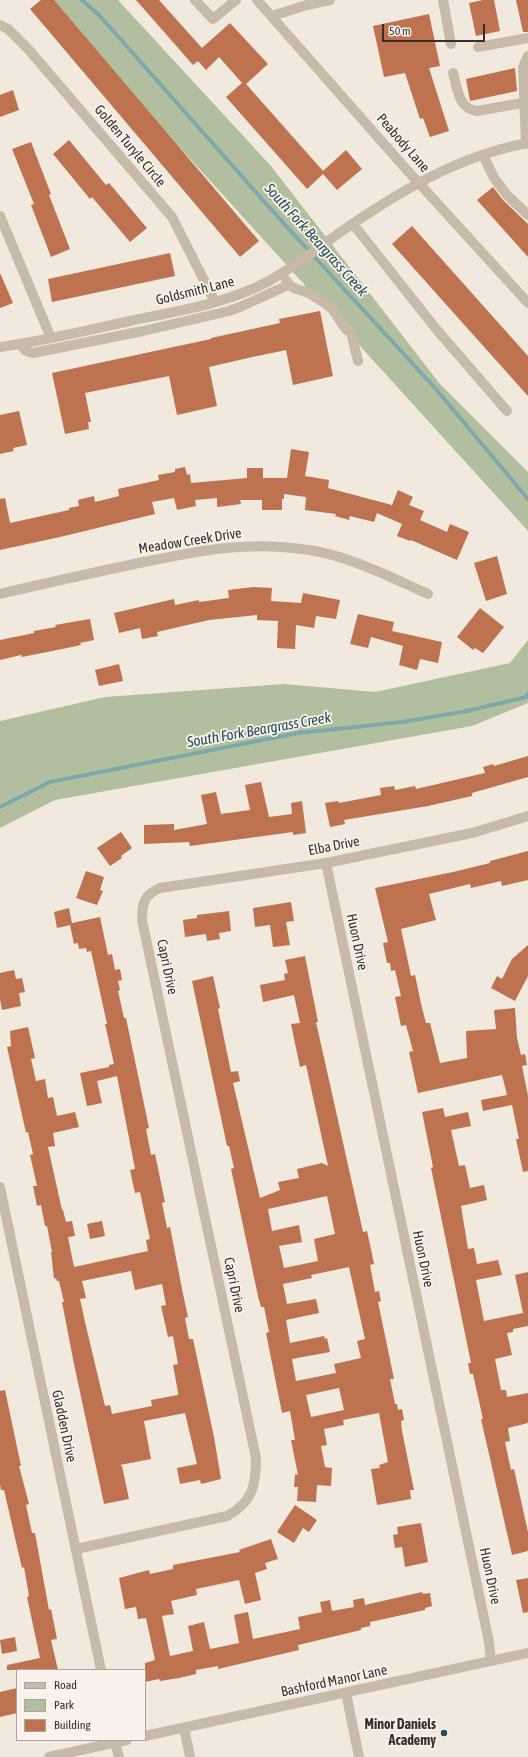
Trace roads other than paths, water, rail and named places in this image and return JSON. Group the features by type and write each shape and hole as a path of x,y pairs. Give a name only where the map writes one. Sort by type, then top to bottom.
{"street":[{"path":"196,0 213,18 236,0"},
{"name":"Peabody Lane","path":"257,0 528,303"},
{"path":"272,16 329,0"},
{"path":"443,0 451,44"},
{"name":"Golden Turyle Circle","path":"0,25 8,29 29,50 172,217 215,302"},
{"path":"478,47 528,38"},
{"path":"527,144 523,67 528,56"},
{"path":"453,73 462,104 471,110 477,111 526,102"},
{"name":"Goldsmith Lane","path":"0,347 51,338 215,302 242,293 292,267 353,224 401,192 419,182 455,164 527,144"},
{"path":"483,155 494,178 516,204 528,215"},
{"path":"0,216 51,338"},
{"path":"353,224 432,324 507,411"},
{"path":"282,273 288,285 309,293 333,309 343,328 351,333 358,361"},
{"path":"20,344 26,352 33,353 143,331 235,309 288,285"},
{"name":"Meadow Creek Drive","path":"0,594 194,552 229,546 270,545 310,550 340,558 363,566 428,594"},
{"name":"Elba Drive","path":"146,898 151,892 160,888 326,863 472,833 528,816"},
{"name":"Huon Drive","path":"326,863 489,1642 491,1661"},
{"name":"Capri Drive","path":"76,1549 227,1516 240,1507 246,1500 251,1492 256,1478 256,1458 142,920 142,908 146,898"},
{"name":"Gladden Drive","path":"0,1187 101,1669"},
{"name":"Bashford Manor Lane","path":"146,1736 528,1653"},
{"path":"346,1693 359,1757"},
{"path":"184,1728 190,1757"},
{"path":"49,1757 114,1741 119,1757"}],"waterway":[{"name":"South Fork Beargrass Creek","path":"82,0 99,15 277,216 435,388 528,499"},
{"name":"South Fork Beargrass Creek","path":"0,807 50,782 298,733 402,722 467,711 526,697 528,694"}],"place":[{"name":"Minor Daniels Academy","path":"444,1733"}]}
